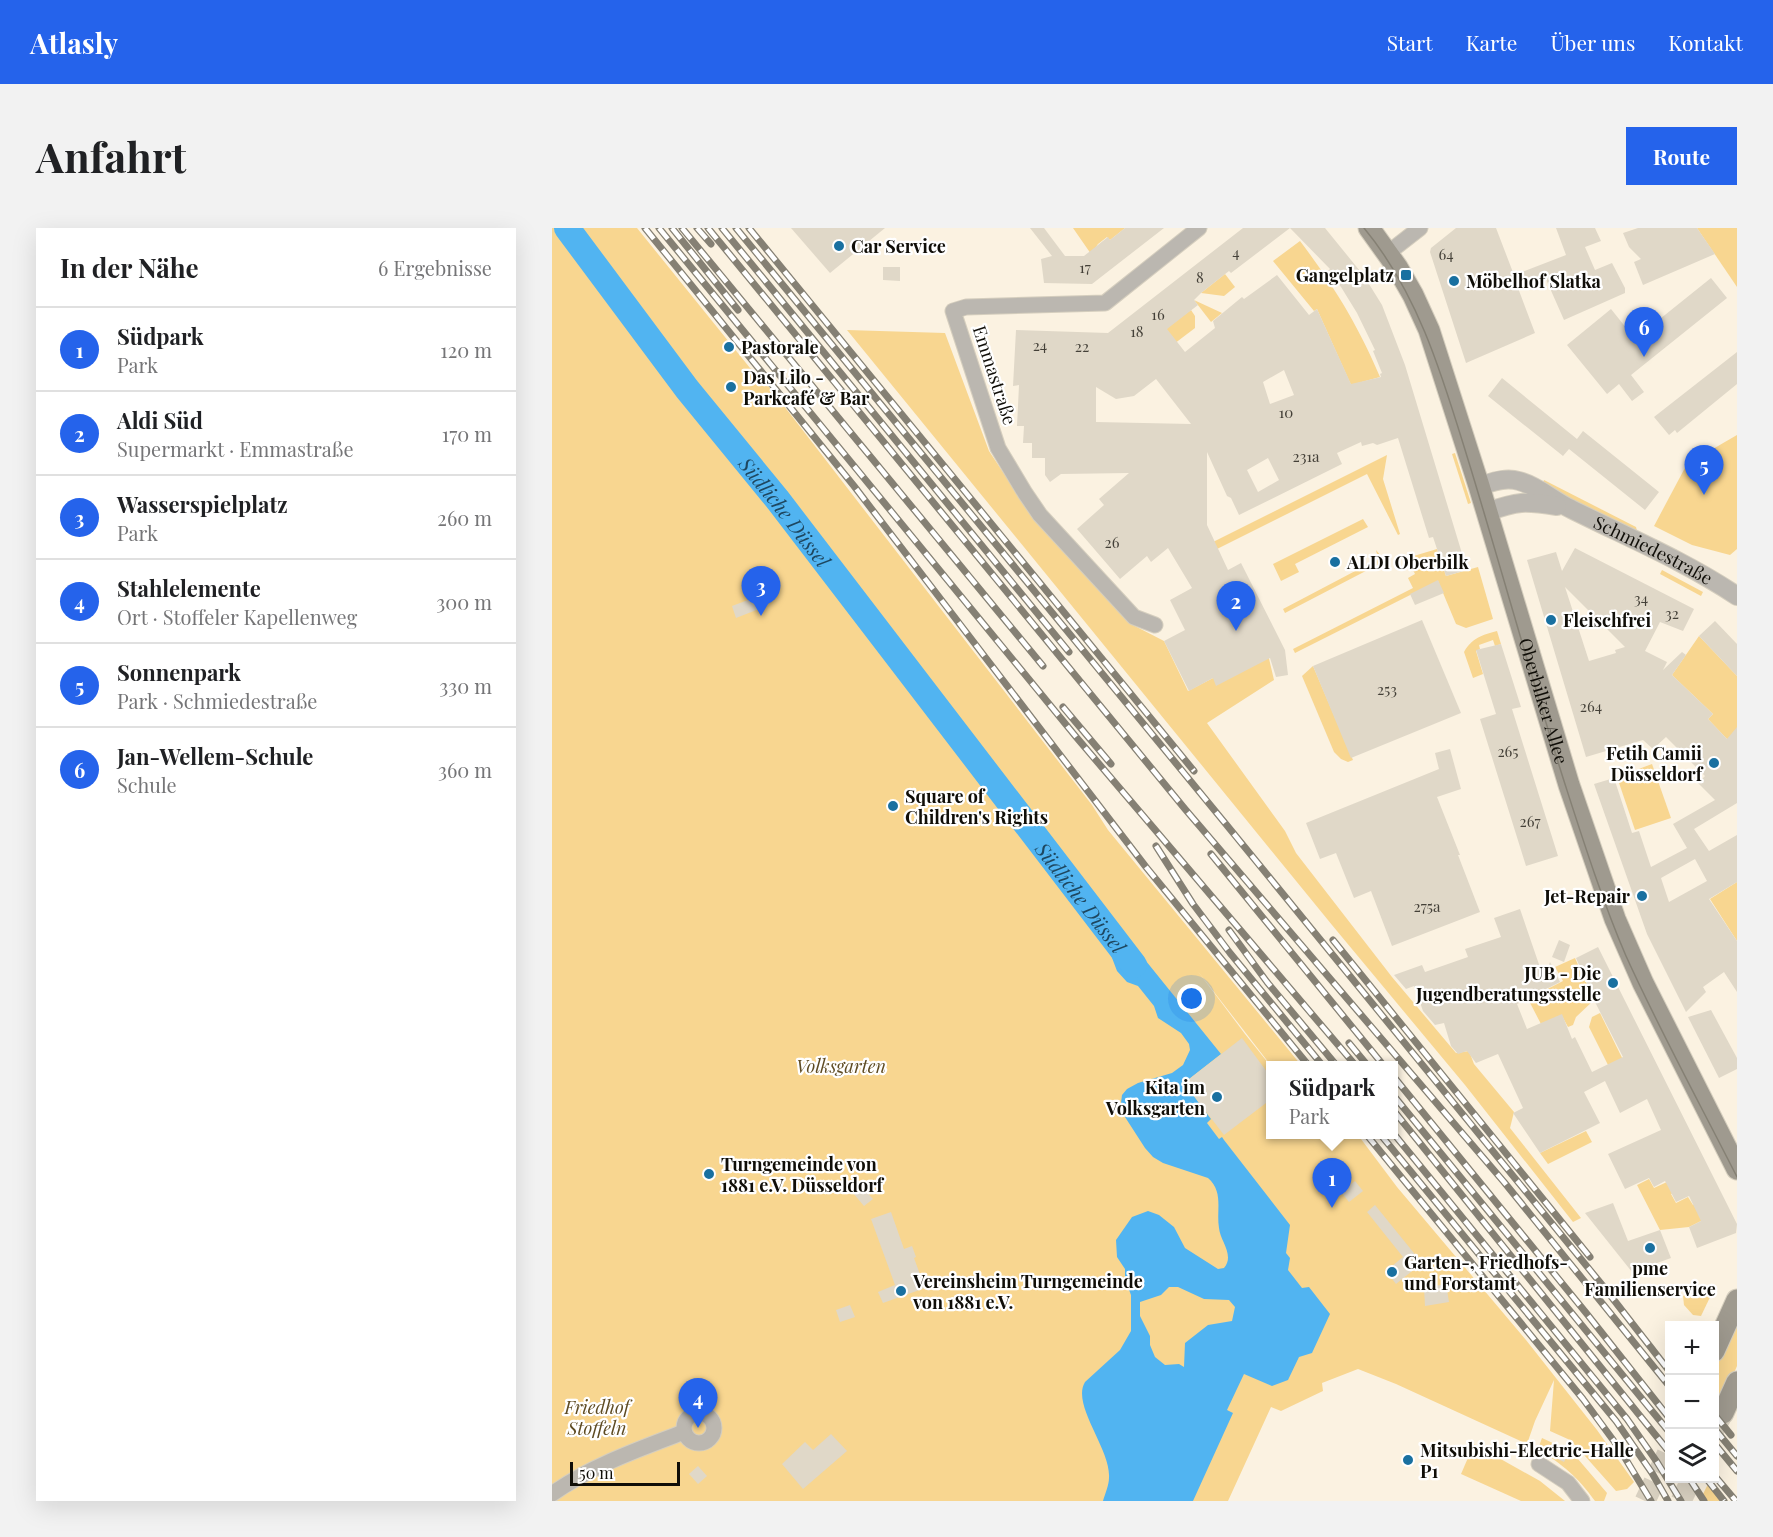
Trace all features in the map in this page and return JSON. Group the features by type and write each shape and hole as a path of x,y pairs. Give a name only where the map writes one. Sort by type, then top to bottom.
{"main road":[{"name":"Oberbilker Allee","path":"1369,228 1388,253 1413,295 1429,330 1479,486 1569,785 1615,919 1639,974 1737,1169"},
{"path":"1719,1340 1737,1300"},
{"path":"1723,1413 1737,1382"}],"street":[{"name":"Emmastraße","path":"1155,625 1134,617 1040,514 1024,493 998,448 954,311 966,307 1105,303 1199,228"},
{"path":"1388,253 1420,228"},
{"name":"Schmiedestraße","path":"1479,486 1506,478 1520,481 1568,508 1629,536 1716,582 1737,596"},
{"name":"Schmiedestraße","path":"1487,512 1515,502 1568,508"},
{"path":"695,1414 709,1418 713,1425 713,1432 703,1443 696,1443 687,1438 684,1432 684,1425 688,1418 695,1414"},
{"path":"552,1494 596,1468 684,1432"},
{"path":"1539,1464 1569,1483 1582,1501"}],"green space":[{"name":"Volksgarten","path":"552,228 637,228 791,415 1092,805 1108,830 1298,1061 1267,1061 1197,970 1267,1061 1266,1139 1361,1139 1397,1187 1526,1340 1597,1430 1634,1482 1627,1489 1616,1491 1570,1440 1550,1431 1554,1380 1527,1444 1358,1369 1322,1383 1323,1391 1281,1411 1271,1407 1228,1501 552,1501"},
{"path":"1073,228 1125,228 1110,240 1107,237 1091,254"},
{"path":"1697,228 1737,228 1737,287"},
{"path":"1300,241 1344,306 1380,377 1351,385 1317,309 1314,311 1273,261"},
{"path":"1225,274 1235,287 1224,296 1201,293"},
{"path":"1194,300 1222,313 1211,322"},
{"path":"1191,310 1195,316 1195,328 1137,372 1133,348"},
{"path":"847,330 945,333 989,451 1034,519 1129,623 1164,641 1188,691 1267,650 1274,680 1207,723 1285,831 1296,853 1392,977 1456,1053 1469,1051 1474,1064 1514,1112 1510,1128 1581,1218 1573,1222 1465,1085"},
{"path":"1737,435 1737,549 1730,555 1692,545 1654,526 1687,464"},
{"path":"1455,453 1471,503 1468,504 1452,454"},
{"path":"1387,455 1383,479 1400,534 1398,535 1367,474 1217,549 1213,542"},
{"path":"1544,480 1636,527 1637,531 1542,485"},
{"path":"1363,519 1368,527 1295,564 1299,572 1281,581 1273,564"},
{"path":"1437,549 1446,576 1478,567 1493,619 1466,628 1456,624 1438,581 1295,653 1293,649 1413,588 1408,578 1415,574 1407,558"},
{"path":"1376,550 1385,561 1285,613 1283,609 1378,559"},
{"path":"1662,570 1703,592 1701,596 1660,574"},
{"path":"1497,631 1501,644 1495,646 1493,640 1479,645 1480,649 1476,651 1483,674 1473,678 1464,652 1470,643"},
{"path":"1699,636 1737,676 1737,738 1727,739 1708,719 1713,714 1672,675"},
{"path":"1313,666 1353,760 1348,762 1334,752 1302,676"},
{"path":"1652,764 1671,818 1635,830 1617,777"},
{"path":"1737,882 1737,941 1710,899"},
{"path":"1575,958 1594,1000 1576,1017 1573,1025 1568,1027 1562,1016 1541,1024 1528,999 1563,981 1555,967"},
{"path":"1600,1013 1628,1070 1614,1077 1589,1027 1592,1017"},
{"path":"1586,1131 1592,1142 1548,1164 1540,1153"},
{"path":"1684,1174 1689,1184 1671,1194 1676,1203 1688,1197 1693,1205 1696,1205 1703,1220 1689,1227 1660,1230 1637,1185 1649,1179 1654,1188"},
{"path":"1710,1285 1713,1291 1701,1316 1693,1315 1684,1305 1683,1296"},
{"path":"1737,1315 1737,1366 1719,1408 1719,1356"},
{"path":"1542,1438 1572,1452 1607,1493 1604,1501 1595,1501 1570,1472 1538,1449"},
{"path":"1474,1444 1540,1481 1565,1501 1521,1501 1461,1474"},
{"path":"1708,1484 1722,1501 1707,1501 1703,1494"}],"water":[{"path":"1121,930 1221,1054 1184,1083 1211,1119 1207,1123 1219,1139 1222,1137 1290,1225 1286,1253 1290,1258 1288,1270 1302,1288 1309,1287 1330,1314 1312,1353 1299,1357 1288,1380 1272,1386 1244,1374 1227,1410 1233,1413 1193,1501 1103,1501 1109,1481 1108,1466 1083,1403 1082,1392 1085,1382 1120,1350 1131,1331 1131,1295 1125,1279 1125,1269 1117,1257 1116,1240 1132,1217 1148,1211 1159,1215 1174,1227 1185,1248 1218,1269 1224,1268 1228,1258 1220,1233 1218,1195 1213,1183 1208,1178 1163,1163 1153,1157 1125,1117 1121,1103 1122,1095 1127,1089 1138,1083 1172,1073 1183,1065 1190,1050 1189,1044 1181,1033 1158,1018 1154,1006 1138,986 1127,982 1117,971 1106,942","holes":["1169,1287 1178,1287 1204,1299 1229,1300 1235,1307 1232,1321 1208,1325 1185,1343 1184,1367 1179,1364 1165,1365 1155,1357 1150,1345 1150,1336 1140,1316 1140,1302 1161,1295"]}],"building":[{"path":"791,228 885,228 830,273"},
{"path":"1030,228 1044,228 1065,256 1084,256 1108,237 1110,240 1125,228 1164,228 1092,284 1044,283 1041,259 1052,256"},
{"path":"1243,228 1290,228 1325,228 1364,276 1382,305 1405,365 1467,570 1446,576 1433,537 1429,538 1398,438 1377,445 1373,443 1362,446 1361,442 1337,453 1342,464 1239,515 1231,498 1227,496 1207,452 1207,525 1228,570 1241,563 1285,650 1288,675 1276,677 1270,658 1216,686 1213,678 1189,691 1164,641 1185,630 1170,600 1192,588 1168,548 1151,562 1147,556 1120,579 1077,529 1104,505 1099,499 1129,473 1061,474 1050,482 1045,475 1045,458 1032,458 1032,443 1023,443 1024,426 1017,426 1019,385 1013,386 1016,330 1108,333","holes":["1290,228 1330,269 1328,271 1357,313 1375,350 1373,351 1382,373 1381,377 1351,384 1317,309 1309,315 1277,275 1244,299 1242,297 1213,321 1215,328 1185,352 1167,329 1198,305 1194,300 1201,293","1284,370 1294,395 1270,404 1263,382","1156,379 1191,424 1096,422 1096,387 1116,399 1134,396","1268,458 1279,480 1258,492 1247,470"]},
{"path":"1456,228 1496,228 1514,275 1566,255 1556,228 1595,228 1601,241 1585,247 1595,270 1612,263 1625,288 1625,293 1564,320 1545,277 1518,288 1535,333 1466,363 1430,252 1431,248"},
{"path":"1638,228 1697,228 1715,254 1643,285 1634,262 1641,259 1629,247 1623,233"},
{"path":"883,267 900,267 900,281 883,280"},
{"path":"1711,278 1727,298 1631,375 1644,392 1632,401 1619,384 1607,394 1567,345 1611,309 1635,339"},
{"path":"1737,352 1737,384 1677,433 1675,430 1669,435 1654,417"},
{"path":"1502,378 1577,439 1583,431 1659,492 1645,510 1569,449 1563,456 1488,396"},
{"path":"1575,548 1694,609 1683,631 1660,622 1645,651 1667,662 1663,670 1682,652 1686,655 1672,675 1713,714 1708,719 1727,739 1737,727 1737,803 1694,829 1709,851 1737,835 1737,882 1709,899 1737,941 1737,992 1724,972 1703,987 1706,992 1686,1012 1647,934 1594,784 1614,778 1632,833 1639,831 1651,867 1687,848 1673,824 1715,800 1698,783 1705,776 1666,737 1653,749 1643,740 1586,757 1527,560 1556,552 1562,571","holes":["1565,587 1625,647 1615,650 1616,653 1589,661","1695,859 1707,881 1669,902 1661,878"]},
{"path":"1438,580 1444,593 1415,605 1410,594"},
{"path":"764,594 769,605 736,618 732,606"},
{"path":"1422,620 1461,713 1351,758 1313,666"},
{"path":"1715,621 1737,644 1737,676 1699,636"},
{"path":"1501,644 1521,707 1512,709 1558,856 1526,866 1480,719 1496,714 1476,650"},
{"path":"1450,749 1461,789 1437,797 1480,912 1392,946 1371,891 1354,898 1336,853 1320,859 1306,823 1439,769 1435,753"},
{"path":"1520,909 1544,979 1550,962 1560,982 1517,1004 1527,1029 1562,1014 1572,1039 1575,1037 1592,1072 1623,1057 1576,958 1598,947 1737,1224 1736,1233 1697,1248 1689,1227 1701,1221 1689,1196 1676,1202 1665,1181 1654,1187 1649,1178 1625,1189 1608,1154 1661,1130 1647,1099 1620,1113 1605,1081 1584,1092 1600,1123 1540,1153 1513,1113 1523,1108 1498,1054 1476,1063 1467,1051 1458,1054 1451,1046 1444,1023 1435,1025 1423,1011 1414,986 1406,989 1394,975 1422,965 1425,972 1468,957 1465,949 1501,937 1494,918"},
{"path":"1559,940 1570,945 1564,962 1552,957"},
{"path":"1711,1010 1737,1058 1737,1069 1719,1078 1688,1017"},
{"path":"1242,1038 1266,1071 1266,1103 1224,1135 1184,1083"},
{"path":"1355,1181 1363,1191 1349,1202 1341,1192"},
{"path":"861,1186 873,1199 864,1206 853,1193"},
{"path":"1613,1203 1628,1241 1660,1230 1671,1258 1632,1272 1585,1213"},
{"path":"1375,1205 1422,1263 1396,1284 1386,1271 1403,1257 1367,1212"},
{"path":"891,1212 904,1249 912,1246 925,1288 883,1303 878,1292 895,1285 871,1219"},
{"path":"1446,1284 1449,1302 1425,1306 1424,1288"},
{"path":"850,1305 855,1317 840,1322 836,1310"},
{"path":"831,1434 847,1451 803,1489 782,1464 805,1442 813,1450"},
{"path":"1558,1447 1569,1452 1564,1462 1554,1457"},
{"path":"698,1466 707,1476 698,1484 689,1474"}],"waterway":[{"name":"Südliche Düssel","path":"567,228 687,389 777,499 1134,965"}],"tunnel":[{"path":"1715,1429 1723,1413"},
{"path":"1645,1501 1665,1459"},
{"path":"1681,1501 1690,1483"}],"tram line":[{"path":"1364,228 1401,282 1429,341 1470,466 1564,781 1617,935 1652,1012 1737,1177"}],"railway":[{"path":"645,228 854,486 1146,867 1305,1061"},
{"path":"659,228 1077,738 1352,1061"},
{"path":"672,228 738,310"},
{"path":"682,228 1043,666"},
{"path":"697,228 711,244"},
{"path":"708,228 1185,809 1504,1182 1665,1381"},
{"path":"722,228 1069,652"},
{"path":"736,228 1225,823 1603,1286 1665,1366"},
{"path":"749,228 1194,771"},
{"path":"1063,707 1111,764"},
{"path":"1156,846 1193,904 1230,953 1319,1061"},
{"path":"1211,854 1380,1061"},
{"path":"1229,930 1267,982 1333,1061"},
{"path":"1333,940 1590,1257"},
{"path":"1349,1043 1364,1061"},
{"path":"1398,1082 1665,1413"},
{"path":"1398,1101 1667,1429"},
{"path":"1398,1116 1665,1447"},
{"path":"1370,1139 1583,1399 1619,1448 1651,1501"},
{"path":"1384,1139 1616,1421 1652,1473 1668,1501"},
{"path":"1398,1139 1627,1419 1681,1501"},
{"path":"1719,1420 1731,1435"},
{"path":"1715,1429 1737,1456"},
{"path":"1719,1449 1737,1471"},
{"path":"1719,1481 1736,1501"},
{"path":"1692,1483 1704,1501"},
{"path":"1710,1483 1724,1501"}],"place":[{"name":"Car Service","path":"839,246"},
{"name":"Gangelplatz","path":"1406,275"},
{"name":"Möbelhof Slatka","path":"1454,281"},
{"name":"Pastorale","path":"729,347"},
{"name":"Jan-Wellem-Schule","path":"1644,357"},
{"name":"Das Lilo - Parkcafé & Bar","path":"731,387"},
{"name":"Sonnenpark","path":"1704,495"},
{"name":"ALDI Oberbilk","path":"1335,562"},
{"name":"Wasserspielplatz","path":"761,616"},
{"name":"Fleischfrei","path":"1551,620"},
{"name":"Aldi Süd","path":"1236,631"},
{"name":"Fetih Camii Düsseldorf","path":"1714,763"},
{"name":"Square of Children's Rights","path":"893,806"},
{"name":"Jet-Repair","path":"1642,896"},
{"name":"JUB - Die Jugendberatungsstelle","path":"1613,983"},
{"name":"Kita im Volksgarten","path":"1217,1097"},
{"name":"Turngemeinde von 1881 e.V. Düsseldorf","path":"709,1174"},
{"name":"Südpark","path":"1332,1208"},
{"name":"pme Familienservice","path":"1650,1248"},
{"name":"Garten-, Friedhofs- und Forstamt","path":"1392,1272"},
{"name":"Vereinsheim Turngemeinde von 1881 e.V.","path":"901,1291"},
{"name":"Stahlelemente","path":"698,1428"},
{"name":"Mitsubishi-Electric-Halle P1","path":"1408,1460"}],"park label":[{"name":"Friedhof Stoffeln","path":"597,1417"}]}
